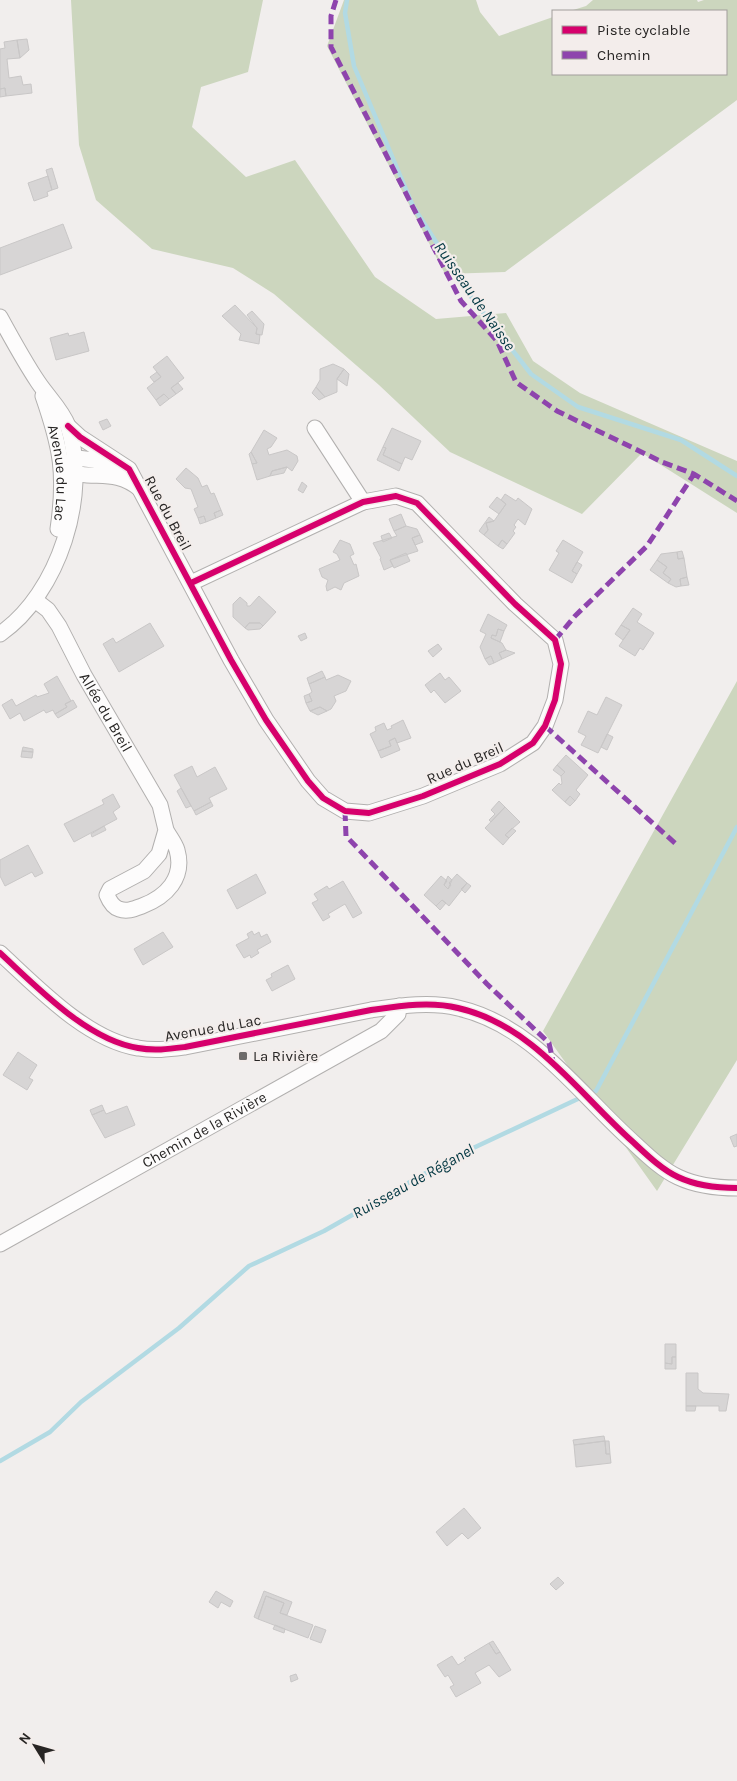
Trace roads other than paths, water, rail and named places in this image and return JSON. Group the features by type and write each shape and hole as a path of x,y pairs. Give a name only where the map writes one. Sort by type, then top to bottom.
{"street":[{"name":"Avenue du Lac","path":"0,317 38,382 68,426 72,509 65,543 35,600 0,634"},
{"name":"Avenue du Lac","path":"38,382 59,446 70,467"},
{"name":"Rue du Breil","path":"68,426 119,463 129,468 191,583 266,720 308,781 323,798 344,811 369,813 423,796 500,764 533,743 546,726 555,700 561,664 555,640 515,604 417,503 396,496 363,502 191,583"},
{"path":"315,428 363,502"},
{"path":"70,467 84,457 119,463"},
{"name":"Rue du Breil","path":"70,467 114,475 130,481 141,490"},
{"name":"Allée du Breil","path":"35,600 48,610 59,626 84,674 160,805 166,830 177,850 179,872 170,890 143,906 130,910 118,909 110,902 107,895 110,889 144,871 159,854 166,830"},
{"name":"Avenue du Lac","path":"0,953 92,1031 123,1045 139,1048 158,1050 185,1047 399,1006 439,1005 457,1007 494,1021 518,1035 553,1064 645,1153 677,1176 689,1181 720,1188 737,1188"},
{"name":"Chemin de la Rivière","path":"0,1244 381,1031 398,1014 399,1006"}],"waterway":[{"name":"Ruisseau de Naisse","path":"347,0 345,13 354,66 413,206 472,298 531,374 578,407 681,440 737,476"},
{"name":"Ruisseau de Réganel","path":"589,1094 596,1091 737,827"},
{"name":"Ruisseau de Réganel","path":"0,1461 50,1432 81,1402 179,1328 249,1266 324,1231 454,1157 582,1097"}],"place":[{"name":"La Rivière","path":"243,1056"}]}
